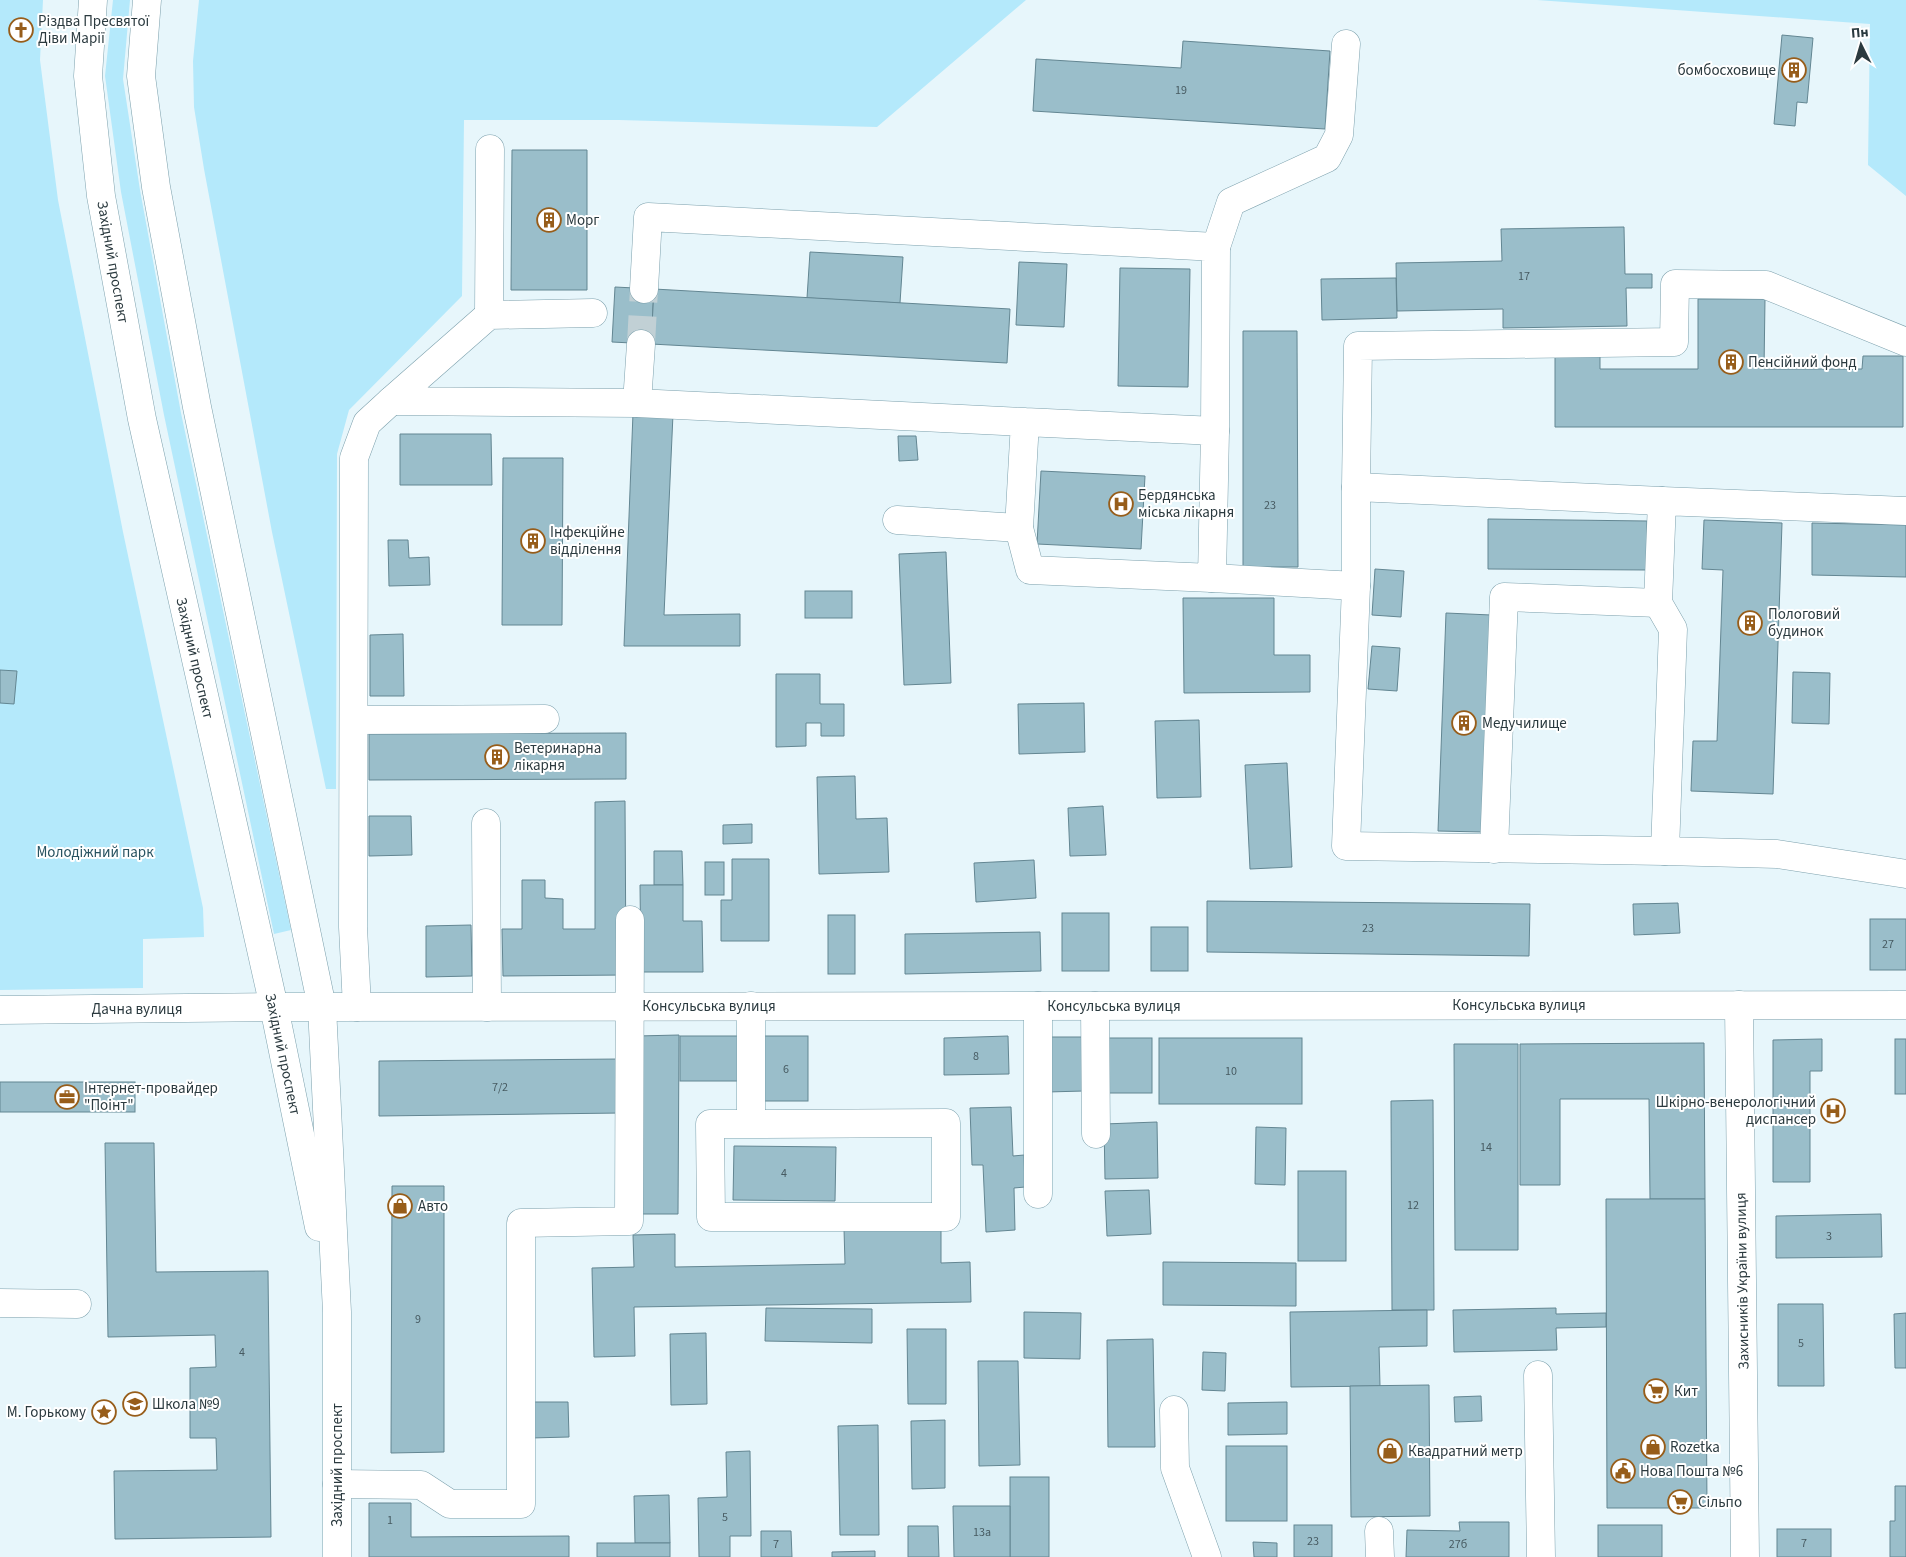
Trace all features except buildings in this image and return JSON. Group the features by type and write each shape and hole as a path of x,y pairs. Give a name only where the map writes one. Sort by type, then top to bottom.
{"main road":[{"name":"Західний проспект","path":"93,0 88,76 101,196 147,444 274,1008 337,1312"},
{"name":"Західний проспект","path":"147,0 141,76 156,187 197,407 322,1007 337,1312 337,1557"},
{"path":"1212,578 1216,247 1231,202 1327,158 1340,135 1346,44"},
{"path":"488,315 490,149"},
{"path":"644,289 648,217 1216,247"},
{"path":"1906,342 1766,285 1676,284 1674,342 1358,346 1356,586 1346,846 1777,854 1906,874"},
{"path":"356,1007 353,927 354,458 367,424 488,315 593,314"},
{"path":"637,403 641,344"},
{"path":"392,401 637,403 1215,431"},
{"path":"1026,422 1019,528 1030,570 1356,586"},
{"path":"1356,487 1906,511"},
{"path":"1662,501 1658,603 1673,629 1665,851"},
{"path":"897,520 1019,528"},
{"path":"1494,849 1504,597 1658,603"},
{"path":"354,720 545,719"},
{"path":"486,822 487,1007"},
{"path":"337,1484 421,1485 450,1504 521,1504 522,1223 629,1221 630,920"},
{"name":"Захисників України вулиця","path":"1739,1005 1745,1557"},
{"name":"Консульська вулиця","path":"322,1007 1906,1005"},
{"path":"751,1006 751,1124"},
{"path":"1038,1006 1038,1194"},
{"path":"1095,1006 1096,1134"},
{"name":"Дачна вулиця","path":"0,1010 322,1007"},
{"path":"946,1123 946,1217 711,1217 710,1124 751,1124 946,1123"},
{"path":"0,1303 77,1304"},
{"path":"1538,1376 1541,1557"},
{"path":"1174,1410 1175,1468 1207,1557"}],"green space":[{"name":"Молодіжний парк","path":"0,0 43,0 40,60 58,200 123,532 203,908 204,937 143,939 143,988 0,990"},
{"path":"113,0 130,0 123,79 140,190 181,413 291,930 274,934 164,415 121,192 105,76"},
{"path":"199,0 1026,0 877,127 619,120 464,120 462,296 349,410 337,454 336,789 326,789 272,532 194,107 193,61"},
{"path":"1537,0 1906,0 1906,196 1868,165 1870,24"}],"tunnel":[{"path":"641,344 644,289"}],"place":[{"name":"Різдва Пресвятої Діви Марії","path":"21,30"},
{"name":"бомбосховище","path":"1794,70"},
{"name":"Морг","path":"549,220"},
{"name":"Пенсійний фонд","path":"1731,362"},
{"name":"Бердянська міська лікарня","path":"1121,504"},
{"name":"Інфекційне відділення","path":"533,541"},
{"name":"Пологовий будинок","path":"1750,623"},
{"name":"Медучилище","path":"1464,723"},
{"name":"Ветеринарна лікарня","path":"497,757"},
{"name":"Інтернет-провайдер \"Поінт\"","path":"67,1097"},
{"name":"Шкірно-венерологічний диспансер","path":"1833,1111"},
{"name":"Авто","path":"400,1206"},
{"name":"Кит","path":"1656,1391"},
{"name":"Школа №9","path":"135,1404"},
{"name":"М. Горькому","path":"104,1412"},
{"name":"Rozetka","path":"1653,1447"},
{"name":"Квадратний метр","path":"1390,1451"},
{"name":"Нова Пошта №6","path":"1623,1471"},
{"name":"Сільпо","path":"1680,1502"}]}
